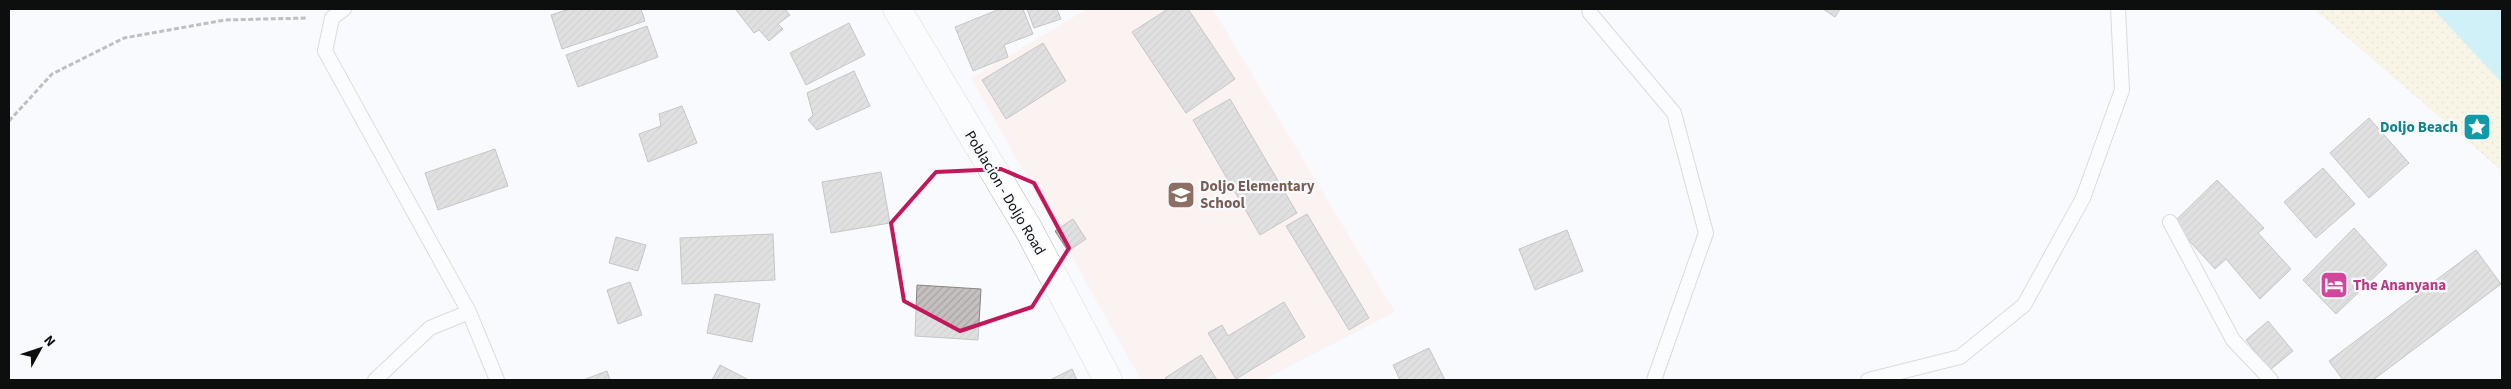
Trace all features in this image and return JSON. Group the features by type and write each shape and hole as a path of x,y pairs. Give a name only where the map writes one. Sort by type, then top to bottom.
{"street":[{"name":"Poblacion - Doljo Road","path":"897,9 1029,230 1108,380"}],"lane":[{"path":"344,9 332,18 324,51 469,312 497,380"},
{"path":"1589,9 1590,13 1674,113 1706,233 1654,380"},
{"path":"1868,380 1960,357 2024,305 2083,198 2122,90 2118,9"},
{"path":"2170,222 2233,340 2271,380"},
{"path":"375,380 430,328 469,312"}],"path":[{"path":"9,121 52,74 124,38 225,20 332,18"}],"highlighted area":[{"path":"1001,169 1034,183 1069,248 1032,307 960,331 904,301 891,223 936,172"}],"shaded area":[{"name":"Doljo Elementary School","path":"1087,9 1213,9 1395,312 1263,380 1141,380 971,78"}],"sand":[{"name":"Doljo Beach","path":"2314,9 2433,9 2502,83 2502,171"}],"water":[{"path":"2433,9 2502,9 2502,83"}],"building":[{"path":"569,9 641,9 645,21 562,49 551,15"},
{"path":"785,9 790,15 778,24 783,29 769,41 759,30 754,33 736,10"},
{"path":"1000,9 1023,9 1033,34 1004,45 1008,57 973,71 955,27"},
{"path":"1027,9 1057,9 1061,19 1034,28"},
{"path":"1168,9 1188,9 1235,79 1186,113 1132,32"},
{"path":"1823,9 1840,9 1835,17"},
{"path":"849,23 865,55 806,85 790,53"},
{"path":"647,26 658,57 578,87 566,55"},
{"path":"1043,43 1066,81 1006,119 982,80"},
{"path":"854,71 870,106 817,130 808,120 813,115 807,93"},
{"path":"1230,99 1297,213 1260,235 1193,120"},
{"path":"682,106 697,143 648,162 639,134 661,126 659,114"},
{"path":"2369,118 2409,163 2369,198 2330,153"},
{"path":"495,149 508,186 438,210 425,173"},
{"path":"2323,168 2355,204 2316,238 2284,202"},
{"path":"881,172 890,223 831,233 822,182"},
{"path":"2217,180 2264,228 2258,233 2291,269 2260,299 2226,259 2215,269 2173,223"},
{"path":"1307,214 1369,318 1349,330 1286,226"},
{"path":"1073,219 1086,239 1068,251 1055,231"},
{"path":"2354,228 2387,265 2336,314 2303,280"},
{"path":"1567,230 1583,271 1535,290 1519,249"},
{"path":"773,234 775,280 682,284 680,238"},
{"path":"616,237 646,245 638,271 609,263"},
{"path":"2476,250 2501,284 2373,380 2343,380 2329,361"},
{"path":"630,282 642,315 618,324 607,290"},
{"path":"917,285 981,289 978,340 915,336"},
{"path":"715,294 760,304 752,342 707,333"},
{"path":"1284,302 1305,337 1236,379 1208,333 1222,325 1228,336"},
{"path":"2268,321 2293,351 2270,370 2246,340"},
{"path":"1429,348 1445,380 1400,380 1393,365"},
{"path":"1201,355 1217,380 1167,380 1165,378"},
{"path":"720,365 749,380 712,380"},
{"path":"1072,369 1077,380 1050,380"},
{"path":"607,371 610,380 583,380"}],"place":[{"name":"Doljo Beach","path":"2477,127"},
{"name":"Doljo Elementary School","path":"1181,195"},
{"name":"The Ananyana","path":"2334,285"}]}
